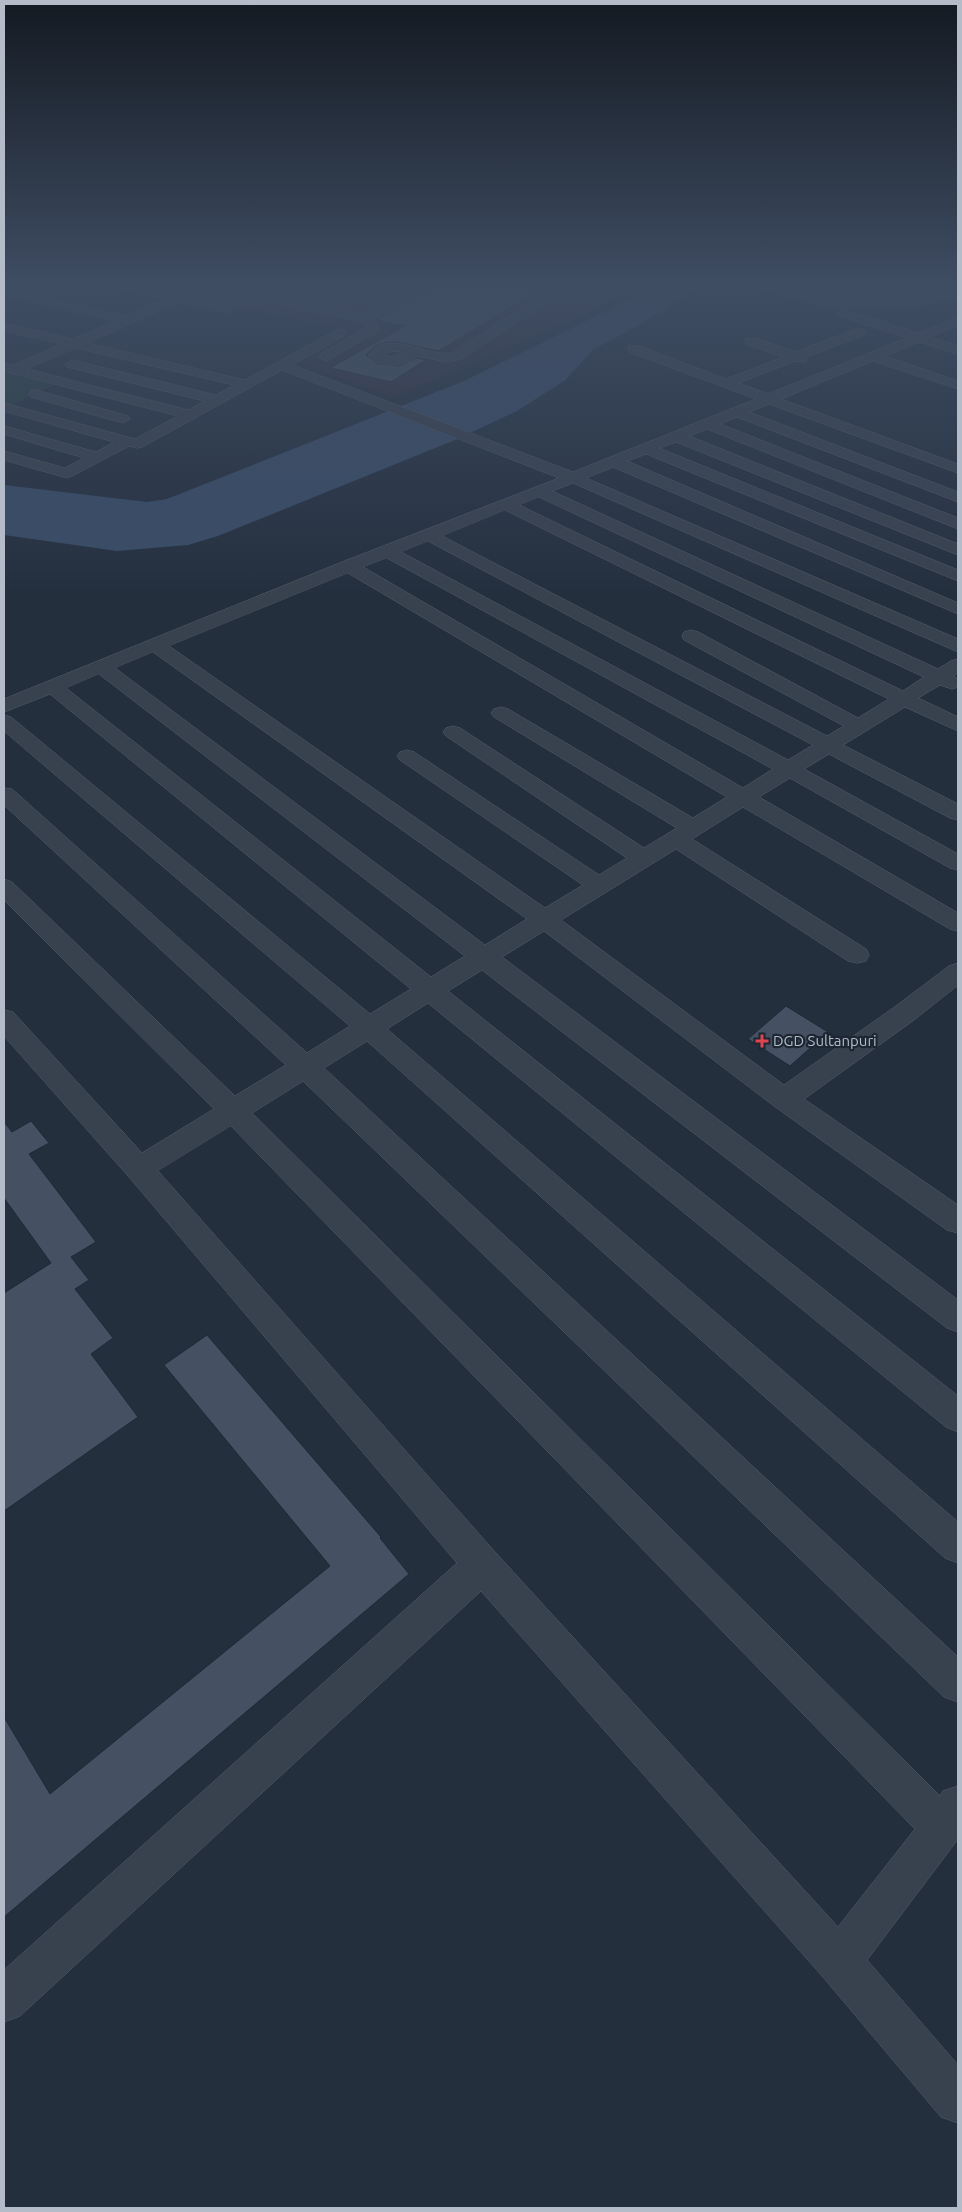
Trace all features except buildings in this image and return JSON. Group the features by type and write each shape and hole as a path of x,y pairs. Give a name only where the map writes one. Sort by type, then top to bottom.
{"street":[{"path":"5,407 49,388"},
{"path":"86,388 190,415"},
{"path":"170,388 218,400"},
{"path":"5,407 137,444 239,388"},
{"path":"338,388 574,478 958,646"},
{"path":"741,388 958,469"},
{"path":"4,706 348,566 541,492 795,388"},
{"path":"36,394 123,419"},
{"path":"96,432 151,405"},
{"path":"737,412 958,497"},
{"path":"708,424 958,524"},
{"path":"4,430 97,457"},
{"path":"677,437 958,550"},
{"path":"4,455 67,473 128,441"},
{"path":"844,478 902,448"},
{"path":"648,449 958,576"},
{"path":"615,462 958,609"},
{"path":"541,492 952,676"},
{"path":"507,505 958,725"},
{"path":"428,535 958,813"},
{"path":"387,551 958,863"},
{"path":"348,566 958,923"},
{"path":"691,636 858,726"},
{"path":"154,644 545,920 784,1099 958,1221"},
{"path":"101,666 485,956 686,1112 958,1318"},
{"path":"139,1169 904,698 952,676"},
{"path":"52,686 958,1416"},
{"path":"501,713 685,834 858,955"},
{"path":"4,721 369,1028 958,1545"},
{"path":"453,732 643,858"},
{"path":"407,756 600,886"},
{"path":"4,794 305,1067 958,1683"},
{"path":"4,887 950,1817 839,1961"},
{"path":"784,1099 905,1013 958,972"},
{"path":"4,1019 139,1169 482,1565 839,1961 958,2100"},
{"path":"4,2000 482,1565"}],"shaded area":[{"path":"369,388 414,388 393,397"}],"green space":[{"path":"4,388 47,388 9,406 4,404"}],"water":[{"path":"446,388 553,388 517,411 455,440 218,536 188,545 117,551 4,535 4,485 147,502 167,499"}],"place":[{"name":"DGD Sultanpuri","path":"762,1041"}]}
